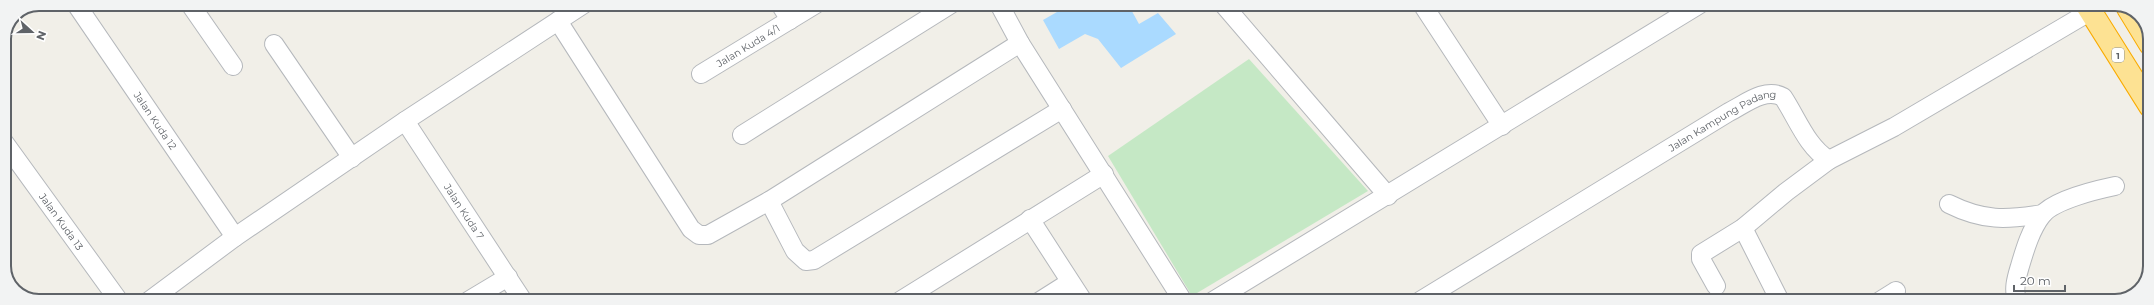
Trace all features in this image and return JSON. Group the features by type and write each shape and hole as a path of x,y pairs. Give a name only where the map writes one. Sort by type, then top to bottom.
{"highway":[{"name":"1","path":"2090,11 2143,95"},
{"path":"2135,19 2141,29"}],"street":[{"name":"Jalan Kuda 12","path":"81,11 235,238"},
{"path":"195,11 233,66"},
{"path":"159,294 235,238 405,121 573,11"},
{"path":"784,11 790,20"},
{"name":"Jalan Kuda 4/1","path":"701,74 805,11"},
{"path":"742,135 940,11"},
{"path":"1003,11 1020,43 1179,294"},
{"path":"1229,11 1388,196"},
{"path":"1432,11 1502,126"},
{"path":"1225,294 1388,196 1689,11"},
{"path":"1716,286 1701,259 1701,254 1744,228 1786,192 1829,160 1894,127 2083,11"},
{"path":"558,21 691,229 699,235 708,235 769,200 1020,43"},
{"path":"274,44 352,158"},
{"name":"Jalan Kampung Padang","path":"1431,294 1729,112 1766,93 1776,93 1783,97 1811,144 1819,154 1829,160"},
{"path":"769,200 794,251 806,261 814,260 1062,109"},
{"name":"Jalan Kuda 7","path":"405,121 519,294"},
{"name":"Jalan Kuda 13","path":"11,152 114,294"},
{"path":"911,294 1104,174"},
{"path":"1949,204 1964,212 1982,218 2002,220 2043,214 2057,205 2087,192 2115,186"},
{"path":"2016,294 2016,281 2032,234 2043,214"},
{"path":"1030,219 1078,294"},
{"path":"1744,228 1777,294"},
{"path":"480,294 508,277"},
{"path":"1051,294 1070,282"},
{"path":"1891,294 1896,291"}],"green space":[{"path":"1249,59 1368,191 1195,294 1191,294 1108,156"}],"water":[{"path":"1059,11 1132,11 1139,24 1158,13 1176,34 1121,68 1098,39 1085,34 1059,49 1043,20"}]}
